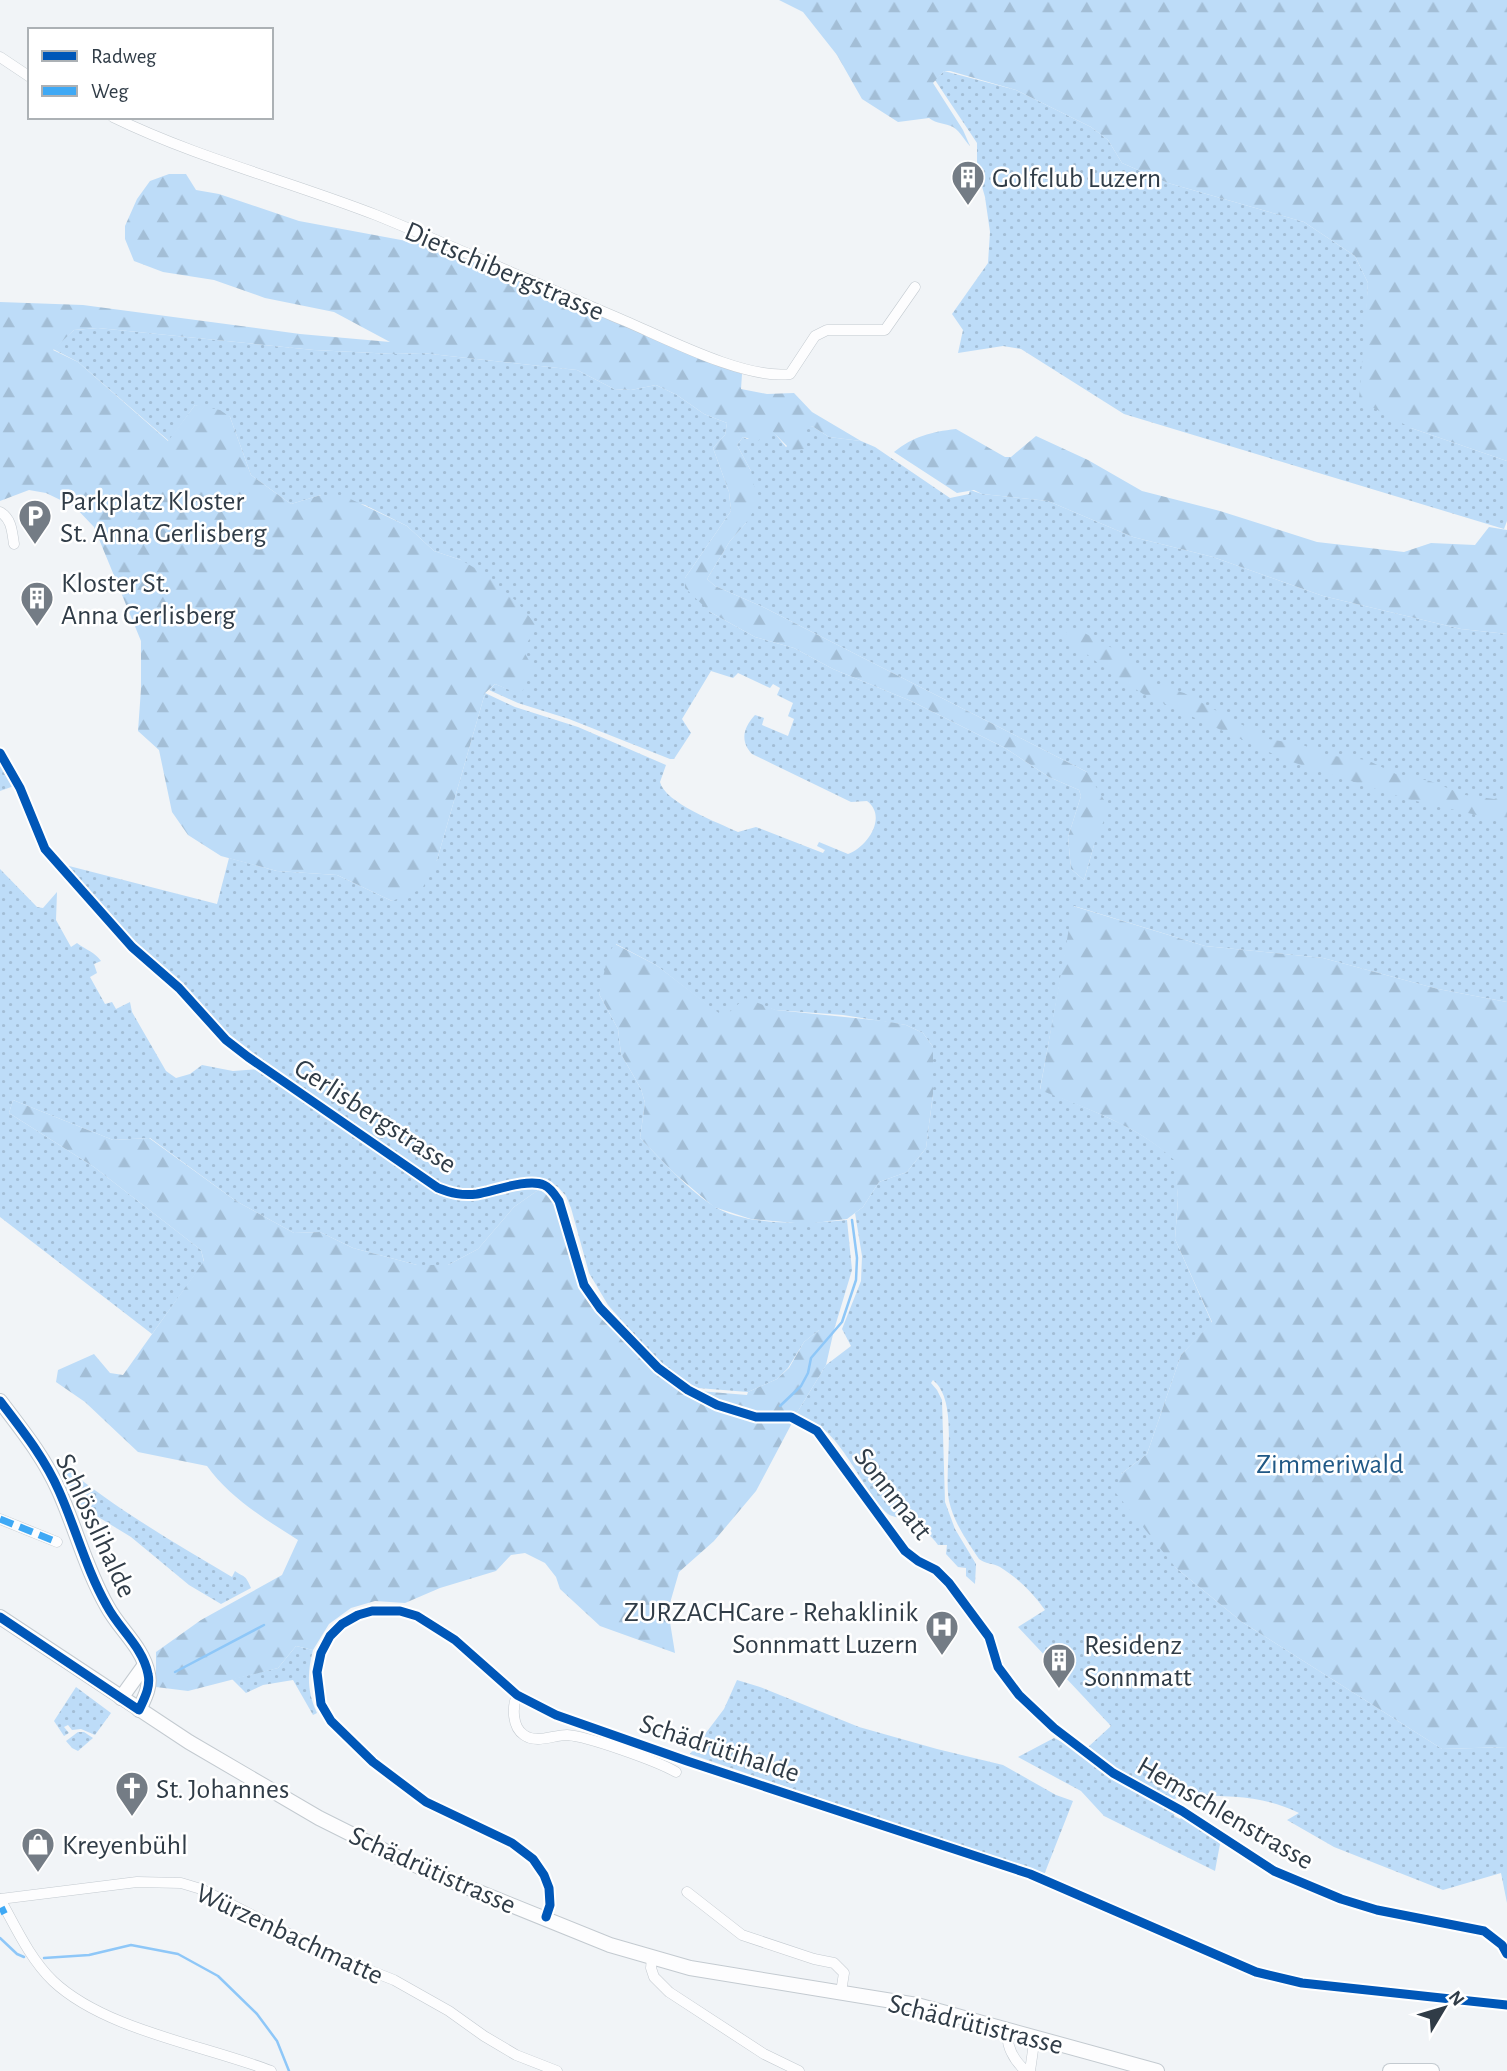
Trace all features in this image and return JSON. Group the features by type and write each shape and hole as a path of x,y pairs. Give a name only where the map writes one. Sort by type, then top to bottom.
{"main road":[{"name":"Schlösslihalde","path":"0,1401 43,1459 60,1492 95,1583 107,1606 138,1650 148,1674 148,1688 139,1710"},
{"name":"Schädrütistrasse","path":"0,1617 139,1710 270,1791 371,1845 449,1880 610,1945 712,1972 917,2005 1157,2071"},
{"path":"121,1698 144,1666"},
{"path":"1390,2071 1432,2071"}],"street":[{"path":"0,57 28,76"},
{"name":"Dietschibergstrasse","path":"118,119 188,150 303,187 378,216 691,350 755,373 790,374 816,336 827,330 885,330 915,287"},
{"path":"0,512 6,515 10,524 14,544"},
{"name":"Gerlisbergstrasse","path":"0,753 20,788 53,860 77,883 108,922 179,988 226,1040 438,1188 456,1194 475,1194 532,1183 544,1185 559,1201 584,1285 600,1308 658,1368 688,1390 717,1405 756,1417 791,1417 802,1422"},
{"name":"Sonnmatt","path":"802,1422 817,1431 827,1442 905,1550 918,1561 936,1570 949,1583 989,1637 998,1667 1019,1695"},
{"path":"0,1519 57,1542"},
{"name":"Schädrütihalde","path":"545,1917 550,1905 549,1888 533,1859 512,1843 426,1802 373,1762 331,1721 321,1704 317,1672 321,1653 330,1636 342,1624 372,1611 400,1611 417,1616 455,1640 517,1695 556,1715 1030,1874 1256,1972 1303,1983 1507,2004"},
{"name":"Schädrütihalde","path":"517,1695 515,1719 524,1736 547,1739 560,1735 583,1738 676,1772"},
{"name":"Hemschlenstrasse","path":"1019,1695 1047,1722 1113,1773 1182,1811 1274,1871 1341,1899 1377,1910 1484,1931 1502,1945 1507,1954"},
{"name":"Würzenbachmatte","path":"0,1899 137,1882 181,1884 201,1889 328,1954 394,1980 449,2011 516,2055 557,2071"},
{"path":"687,1892 733,1930 747,1938 837,1965 844,1976 841,1993"},
{"path":"0,1899 41,1968 68,1993 97,2010 142,2029 233,2056 271,2071"},
{"path":"652,1958 654,1977 669,1992 764,2054 799,2071"},
{"path":"1009,2029 1007,2036 1011,2051 1028,2071"},
{"path":"1028,2071 1035,2036"}],"green space":[{"path":"779,0 1507,0 1507,461 1411,428 1359,400 1368,283 1355,256 1304,222 1168,183 1122,163 1108,140 1091,127 1016,90 950,71 944,71 933,83 970,146 953,127 929,118 898,122 862,99 837,55 803,12"},
{"path":"944,71 1016,90 1091,127 1108,140 1122,163 1168,183 1304,222 1355,256 1368,283 1366,322 1411,428 1507,461 1507,521 1504,529 1124,414 1021,349 1003,346 958,353 963,330 952,314 988,263 990,232 985,197 977,169 977,143 935,80"},
{"path":"169,174 186,174 196,190 219,194 299,221 428,245 501,272 742,374 741,389 767,394 794,393 812,412 861,441 829,437 812,426 802,433 806,442 804,449 791,450 772,431 758,441 743,437 737,445 751,471 758,504 730,541 707,579 715,586 763,607 1087,772 1109,808 1084,880 1071,869 1068,837 1081,796 1079,790 1049,777 1005,748 911,701 833,669 794,648 755,637 710,612 685,588 685,578 731,511 729,492 713,448 725,435 727,423 704,414 677,395 656,385 631,390 614,389 577,370 422,353 314,350 98,328 74,330 53,350 78,362 168,441 195,405 220,410 230,417 251,475 291,504 321,495 342,495 407,526 434,551 461,560 485,574 516,601 537,626 523,650 532,666 521,695 495,684 485,693 437,860 422,889 392,901 337,875 277,871 221,856 188,835 172,812 159,750 138,731 141,641 94,527 75,507 46,493 29,490 0,501 0,302 83,305 300,334 390,342 334,312 265,298 214,280 163,272 134,261 125,239 125,226 137,199 150,181"},
{"path":"98,328 314,350 422,353 577,370 614,389 631,390 656,385 677,395 704,414 727,423 725,435 713,448 729,492 731,511 685,578 710,612 755,637 794,648 833,669 911,701 1005,748 1049,777 1079,790 1081,796 1068,837 1071,869 1084,880 1094,845 1087,772 763,607 715,586 707,579 730,541 746,523 751,471 737,445 743,437 747,439 772,430 786,447 812,426 829,437 861,441 875,447 950,498 969,494 970,490 982,494 1048,501 1133,537 1213,557 1323,596 1461,629 1507,634 1507,1002 1438,989 1323,958 1205,946 1074,906 1040,1089 1128,1127 1175,1160 1178,1198 1175,1239 1212,1323 1181,1355 1147,1454 1121,1474 1176,1568 1242,1622 1442,1749 1507,1747 1507,1903 1501,1873 1443,1890 1334,1847 1287,1820 1299,1813 1285,1807 1260,1800 1221,1796 1182,1796 1169,1801 1125,1777 1087,1748 1111,1726 1018,1627 1045,1610 1013,1576 1000,1567 979,1559 958,1524 949,1501 946,1404 941,1390 933,1380 931,1383 942,1400 945,1502 955,1529 976,1564 975,1584 966,1576 966,1568 958,1567 946,1554 947,1545 938,1545 918,1526 888,1514 847,1456 824,1429 810,1420 795,1416 826,1365 851,1346 842,1329 861,1281 862,1256 855,1213 863,1207 879,1182 907,1172 926,1148 933,1094 933,1047 923,1033 906,1025 843,1015 775,1010 745,999 724,1018 656,965 616,944 599,994 618,1029 621,1054 641,1089 645,1103 640,1138 693,1190 725,1212 778,1222 847,1220 852,1270 834,1330 819,1330 804,1342 788,1368 777,1379 748,1392 698,1388 654,1357 608,1305 589,1273 571,1208 558,1187 541,1179 470,1191 448,1188 400,1160 224,1034 143,953 65,868 69,866 217,904 229,858 277,871 337,875 392,901 437,860 485,693 515,707 578,727 666,765 660,782 664,790 694,812 738,832 756,827 823,853 825,850 817,846 819,842 848,854 868,838 876,815 867,801 851,802 752,754 748,749 744,734 755,715 764,718 762,725 788,736 794,719 788,716 793,703 777,695 780,688 773,684 770,688 738,673 733,678 711,671 682,719 691,733 674,759 489,690 495,684 521,694 461,560 434,551 407,526 365,505 321,495 291,504 251,475 230,417 195,405 169,441 78,362 53,349 74,330"},
{"path":"956,429 1005,457 1011,457 1036,436 1088,460 1142,491 1220,511 1317,542 1404,552 1431,543 1475,545 1489,527 1507,530 1507,634 1461,629 1323,596 1213,557 1133,537 1048,501 982,494 974,490 957,493 894,452 923,436"},
{"path":"1072,629 1079,630 1112,648 1154,684 1184,693 1268,739 1303,745 1326,755 1367,760 1396,774 1430,781 1465,795 1494,799 1507,795 1507,822 1407,799 1286,760 1143,694 1071,642 1065,633"},
{"path":"0,759 14,786 0,791"},
{"path":"0,869 37,907 43,908 57,892 56,920 71,947 77,943 101,961 94,964 97,973 90,977 105,1004 112,1002 116,1009 130,1002 132,1012 166,1071 176,1078 190,1074 202,1065 233,1071 259,1069 424,1185 440,1193 468,1198 541,1188 514,1207 478,1249 448,1265 417,1265 353,1248 320,1232 294,1233 236,1201 150,1138 113,1140 13,1100 9,1113 94,1167 201,1250 204,1262 152,1334 0,1217"},
{"name":"Zimmeriwald","path":"1073,906 1205,946 1323,958 1438,989 1507,1002 1507,1747 1442,1749 1242,1622 1176,1568 1115,1492 1121,1474 1147,1454 1181,1355 1212,1322 1175,1239 1178,1198 1174,1160 1128,1127 1040,1090"},
{"path":"615,944 656,965 724,1017 745,998 776,1010 884,1021 906,1025 923,1033 933,1047 933,1094 926,1148 907,1172 879,1182 863,1207 847,1219 806,1224 751,1219 714,1207 674,1173 640,1138 645,1103 641,1089 621,1054 618,1029 599,994 609,952"},
{"path":"13,1100 113,1140 149,1138 236,1201 294,1233 320,1232 353,1248 417,1265 448,1265 478,1249 514,1207 541,1188 557,1203 596,1308 651,1368 692,1397 792,1423 756,1491 714,1541 679,1572 668,1610 675,1653 600,1626 560,1589 556,1577 545,1563 525,1553 511,1555 496,1571 440,1588 405,1603 375,1601 351,1608 329,1624 313,1650 296,1646 278,1668 188,1691 156,1687 156,1652 201,1620 282,1575 298,1540 237,1498 207,1466 138,1452 85,1402 56,1382 58,1370 94,1354 110,1373 123,1375 204,1261 201,1250 94,1167 9,1113"},
{"path":"819,1330 834,1330 826,1365 795,1416 745,1411 699,1391 747,1395 748,1392 777,1379 789,1368 804,1342"},
{"path":"59,1462 100,1494 165,1537 232,1577 235,1571 243,1576 251,1588 221,1604 189,1585 131,1537 77,1504"},
{"path":"296,1646 313,1650 309,1682 317,1713 313,1715 293,1680 263,1685 246,1693 232,1679 278,1668"},
{"path":"737,1680 859,1727 1003,1765 1056,1795 1073,1801 1044,1875 690,1754 724,1709"},
{"path":"76,1687 111,1713 95,1735 81,1729 72,1730 68,1725 64,1727 69,1733 64,1736 54,1721"},
{"path":"78,1732 84,1732 93,1738 78,1751 66,1741"},
{"path":"1054,1738 1070,1746 1131,1790 1175,1813 1174,1816 1180,1819 1182,1817 1217,1841 1220,1844 1215,1871 1104,1816 1081,1791 1018,1757"}],"waterway":[{"path":"780,1406 801,1386 808,1373 811,1358 842,1322 856,1280 857,1258 852,1220"},
{"path":"175,1672 264,1625"},
{"path":"0,1938 24,1957"},
{"path":"44,1958 89,1955 131,1945 178,1954 218,1976 257,2014 277,2041 289,2071"}],"marked path":[{"path":"0,1519 57,1542"},
{"path":"0,1912 6,1909"}],"cycle path":[{"path":"0,753 20,788 45,849 132,947 179,988 226,1040 438,1188 466,1195 529,1183 549,1188 559,1201 584,1285 600,1308 658,1368 688,1390 717,1405 756,1417 791,1417 817,1431 905,1551 936,1570 949,1583 989,1637 998,1667 1019,1695 1054,1728 1113,1773 1182,1811 1274,1871 1341,1899 1377,1910 1484,1931 1502,1945 1507,1954"},
{"path":"0,1401 47,1467 100,1592 141,1655 149,1684 139,1710 0,1617"},
{"path":"546,1917 550,1905 549,1888 533,1859 512,1843 426,1802 373,1762 331,1721 321,1704 317,1672 321,1653 330,1636 342,1624 372,1611 400,1611 417,1616 455,1640 517,1695 556,1715 1030,1874 1256,1972 1302,1983 1507,2005"}],"place":[{"name":"Golfclub Luzern","path":"968,207"},
{"name":"Parkplatz Kloster St. Anna Gerlisberg","path":"35,546"},
{"name":"Kloster St. Anna Gerlisberg","path":"37,628"},
{"name":"ZURZACHCare - Rehaklinik Sonnmatt Luzern","path":"942,1657"},
{"name":"Residenz Sonnmatt","path":"1059,1690"},
{"name":"St. Johannes","path":"132,1818"},
{"name":"Kreyenbühl","path":"38,1874"}]}
